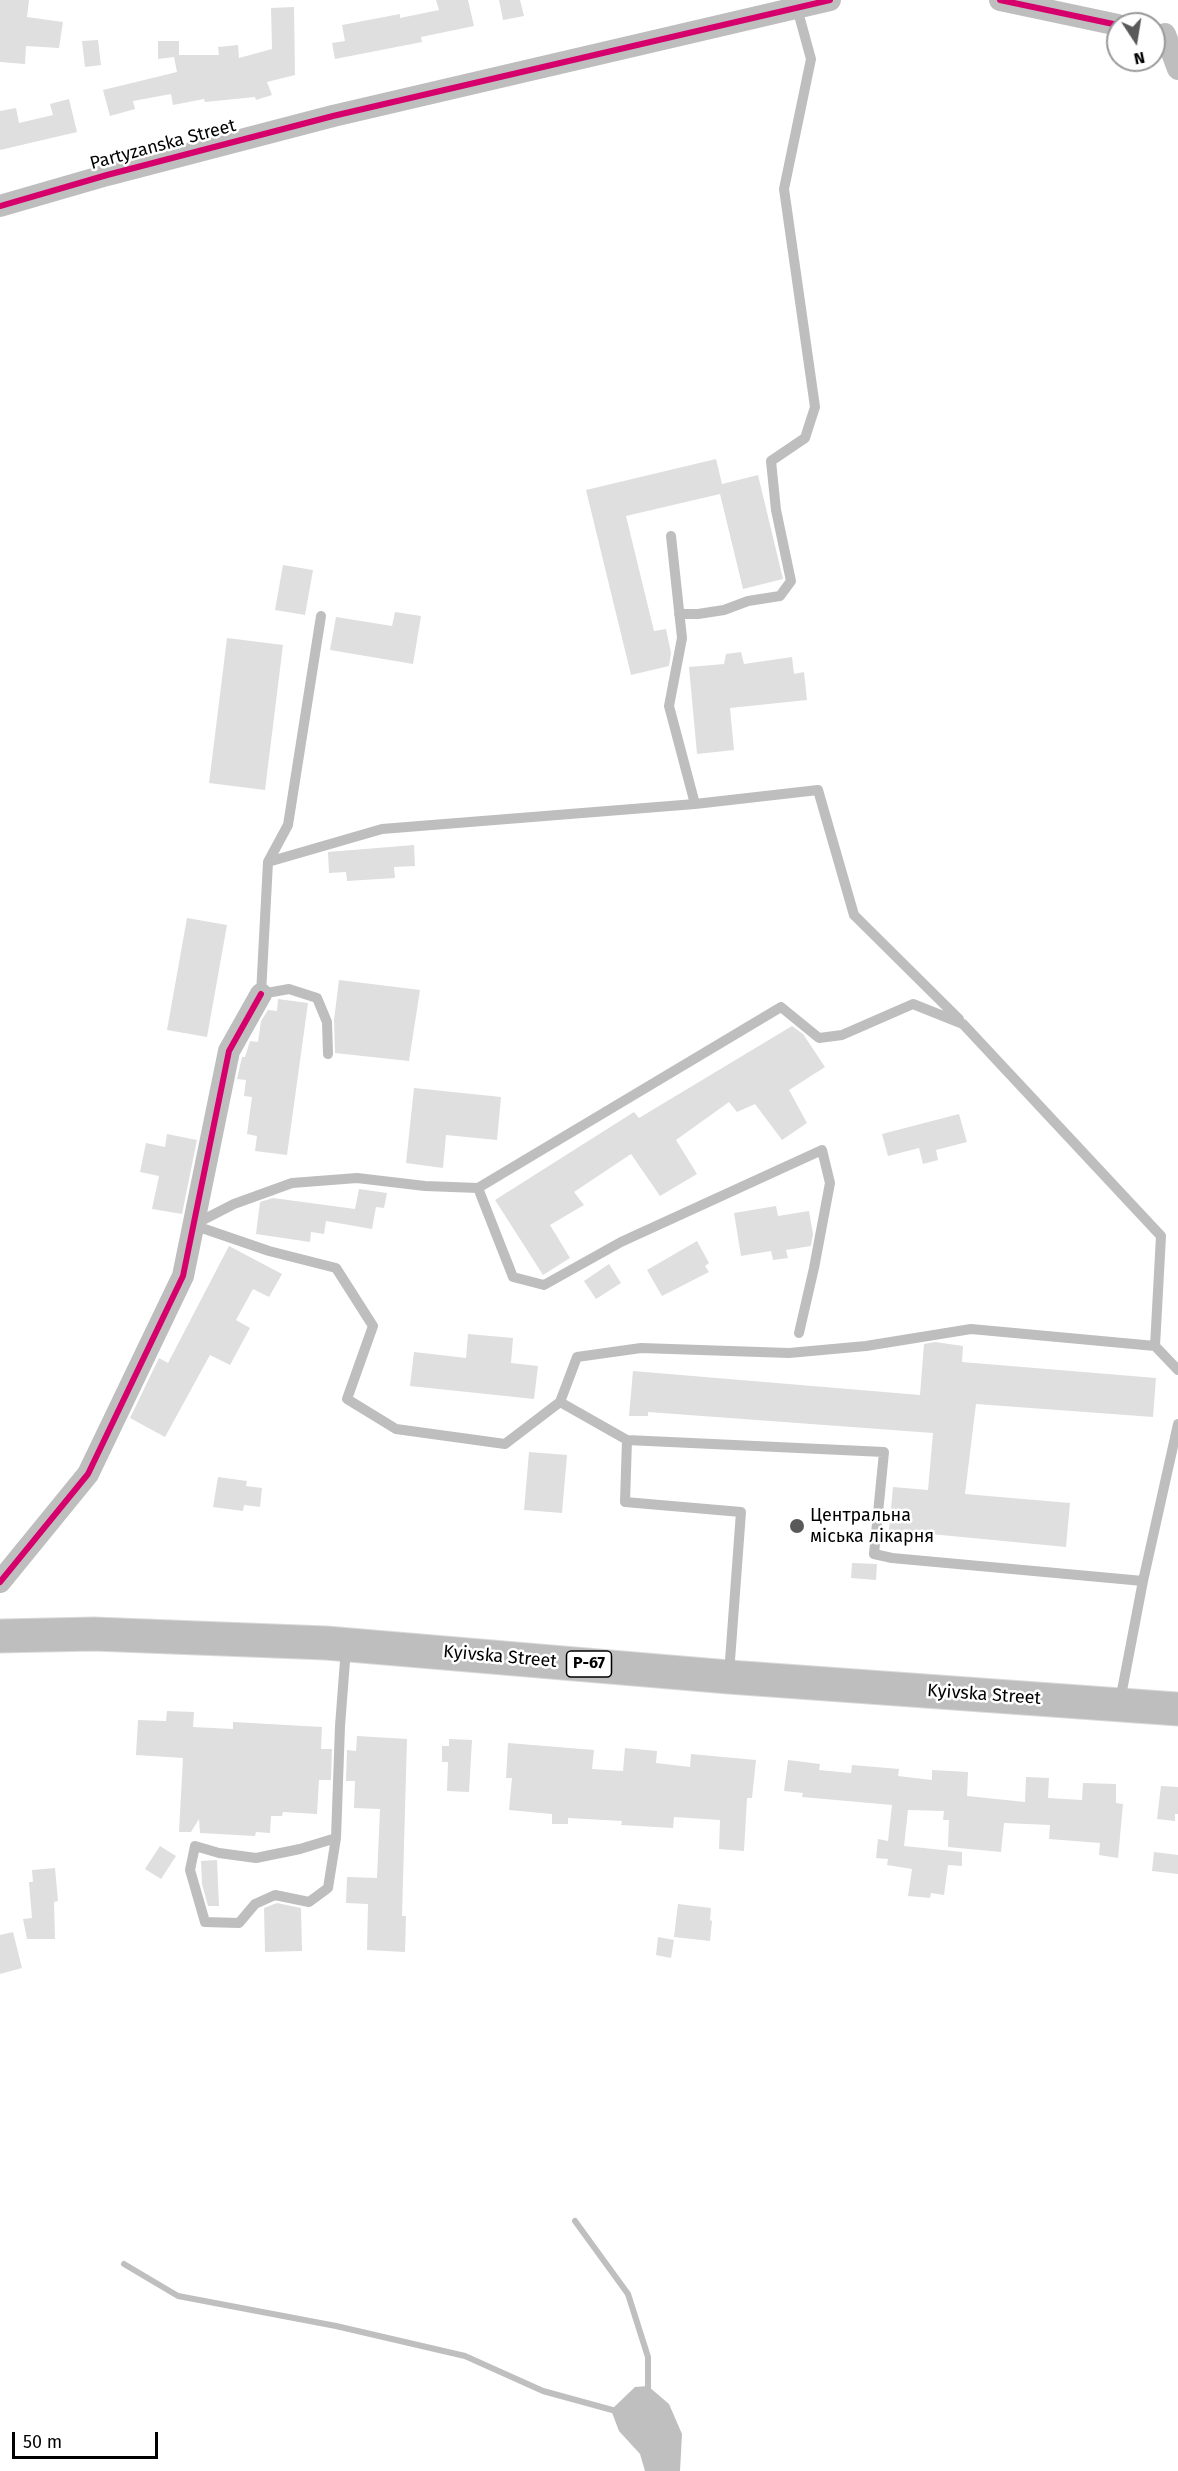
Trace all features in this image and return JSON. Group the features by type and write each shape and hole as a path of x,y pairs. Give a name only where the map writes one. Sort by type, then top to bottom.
{"main road":[{"name":"Kyivska Street","path":"0,1636 94,1634 346,1644 729,1677 1178,1709"}],"street":[{"name":"Partyzanska Street","path":"0,206 107,175 333,116 830,0"},
{"path":"1000,0 1050,6 1106,22"},
{"path":"1166,33 1178,69"},
{"path":"0,1582 88,1474 183,1276 230,1051 261,994"}],"lane":[{"path":"679,614 724,610 748,602 780,596 791,581 776,510 771,461 805,438 815,407 784,189 811,59 797,8"},
{"path":"671,536 682,638 669,706 695,804"},
{"path":"321,616 288,825 268,862 261,994 289,989 317,998 327,1022 328,1054"},
{"path":"268,862 382,829 695,804 818,790 854,915 963,1024 1161,1236 1155,1346"},
{"path":"193,1225 234,1204 292,1183 357,1178 425,1186 478,1188 781,1007 819,1038 842,1035 913,1004 963,1024"},
{"path":"478,1188 513,1277 544,1285 621,1242 822,1150 830,1182 799,1333"},
{"path":"193,1225 268,1251 336,1268 373,1326 347,1398 396,1429 505,1444 560,1402 578,1358 641,1348 789,1353 866,1346 971,1329 1155,1346 1178,1370"},
{"path":"560,1402 627,1440 884,1452 874,1554 892,1558 1143,1581"},
{"path":"1120,1704 1143,1581 1178,1424"},
{"path":"627,1440 625,1502 741,1512 729,1677"},
{"path":"336,1838 300,1849 256,1858 219,1853 195,1846 190,1870 205,1922 239,1923 255,1904 275,1895 309,1902 328,1888 336,1838 346,1644"}],"shaded area":[{"path":"648,2386 669,2404 682,2434 680,2471 645,2471 640,2454 619,2431 611,2410 635,2387"}],"building":[{"path":"0,0 29,0 27,17 63,22 59,48 26,46 25,64 0,62"},
{"path":"436,0 468,0 474,26 421,37 422,42 335,59 332,43 345,41 342,25 400,14 400,18 439,10"},
{"path":"499,0 520,0 524,16 503,20"},
{"path":"294,7 295,75 267,82 272,95 256,100 255,97 205,102 204,99 173,105 171,94 133,101 135,109 110,116 103,90 177,72 174,57 158,59 158,41 179,41 179,55 219,55 218,47 238,45 239,58 272,49 271,8"},
{"path":"98,40 101,65 85,67 82,41"},
{"path":"69,99 77,132 0,150 0,111 16,108 19,123 53,115 50,104"},
{"path":"716,459 722,484 758,475 783,579 743,589 720,494 626,516 654,631 666,629 671,653 669,666 631,675 586,490"},
{"path":"283,565 313,570 305,615 275,610"},
{"path":"395,612 421,616 413,664 330,650 336,617 392,626"},
{"path":"227,638 283,645 265,790 209,783"},
{"path":"741,652 744,664 792,657 794,674 804,672 807,700 730,708 734,750 697,754 689,667 724,664 726,654"},
{"path":"414,845 415,866 394,867 395,878 347,881 346,872 329,873 328,852"},
{"path":"187,918 227,925 207,1037 167,1030"},
{"path":"339,980 420,990 409,1061 335,1053 334,1020"},
{"path":"278,999 308,1003 287,1155 255,1151 257,1136 247,1134 252,1097 244,1096 246,1080 237,1079 242,1057 245,1057 250,1041 258,1042 261,1021 268,1010 277,1011"},
{"path":"792,1026 803,1034 825,1067 789,1090 807,1123 782,1140 755,1104 737,1112 729,1102 676,1140 697,1174 660,1196 631,1154 574,1192 584,1205 550,1225 570,1258 543,1275 495,1200 634,1112 639,1118"},
{"path":"414,1088 501,1097 497,1140 446,1135 443,1168 406,1163"},
{"path":"959,1114 967,1142 936,1150 938,1160 923,1164 919,1148 888,1156 882,1134"},
{"path":"167,1134 197,1140 182,1214 152,1209 159,1176 140,1172 146,1143 165,1147"},
{"path":"359,1189 387,1193 384,1208 376,1207 372,1229 326,1221 324,1234 311,1232 310,1242 256,1234 260,1202 273,1198 355,1209"},
{"path":"776,1206 778,1216 809,1211 813,1234 811,1246 786,1250 788,1258 773,1260 771,1251 741,1256 734,1213"},
{"path":"697,1241 709,1263 705,1266 709,1272 662,1296 647,1270"},
{"path":"229,1246 282,1274 269,1297 253,1289 236,1320 250,1328 230,1365 210,1355 165,1437 130,1418 159,1358 168,1363"},
{"path":"609,1264 621,1283 596,1299 584,1281"},
{"path":"468,1334 513,1338 511,1363 538,1366 534,1399 410,1386 414,1352 466,1358"},
{"path":"935,1342 963,1346 962,1362 1156,1378 1153,1417 976,1404 965,1494 1070,1503 1066,1547 889,1530 893,1487 928,1490 933,1433 648,1412 648,1416 629,1416 633,1371 920,1395 924,1344"},
{"path":"529,1452 567,1455 562,1513 524,1510"},
{"path":"218,1477 247,1481 246,1486 262,1488 260,1507 244,1505 243,1511 213,1507"},
{"path":"852,1563 877,1564 876,1580 851,1578"},
{"path":"167,1711 194,1712 193,1727 233,1729 233,1722 322,1727 321,1749 332,1749 331,1780 319,1780 317,1814 283,1812 282,1816 271,1816 270,1833 256,1832 255,1836 200,1833 199,1819 191,1832 179,1832 183,1758 136,1755 138,1720 166,1721"},
{"path":"357,1736 407,1739 402,1916 406,1916 405,1952 367,1950 368,1904 346,1903 347,1877 377,1878 380,1809 354,1808 355,1781 346,1781 347,1750 356,1751"},
{"path":"449,1739 472,1740 469,1792 447,1791 448,1762 442,1762 442,1746 449,1746"},
{"path":"508,1743 594,1750 592,1769 623,1771 625,1748 657,1751 656,1763 690,1767 691,1754 756,1760 752,1798 747,1798 744,1851 719,1849 720,1820 674,1817 673,1828 621,1825 622,1821 568,1818 568,1824 552,1824 552,1814 509,1810 512,1778 506,1778"},
{"path":"788,1760 820,1764 819,1770 851,1773 852,1765 899,1769 898,1776 932,1780 932,1770 968,1772 967,1796 1025,1802 1026,1777 1049,1778 1048,1798 1082,1800 1083,1783 1116,1784 1116,1803 1123,1804 1118,1858 1099,1855 1100,1843 1049,1839 1050,1825 1004,1823 1001,1852 948,1847 949,1820 943,1820 944,1811 908,1810 904,1846 962,1852 962,1866 948,1865 944,1895 931,1893 930,1898 908,1896 912,1869 887,1865 888,1859 876,1858 878,1839 888,1841 892,1805 802,1797 803,1793 784,1791"},
{"path":"1161,1786 1178,1787 1178,1814 1175,1814 1175,1821 1157,1819"},
{"path":"160,1846 176,1856 161,1879 145,1869"},
{"path":"1154,1852 1178,1855 1178,1874 1152,1871"},
{"path":"217,1860 219,1906 208,1906 202,1884 201,1861"},
{"path":"55,1868 58,1901 54,1902 55,1939 27,1939 23,1919 32,1918 29,1882 33,1882 32,1870"},
{"path":"277,1903 301,1908 302,1951 265,1952 264,1908"},
{"path":"678,1904 711,1908 710,1941 674,1937"},
{"path":"13,1932 22,1968 0,1974 0,1935"},
{"path":"658,1937 674,1940 671,1958 656,1955"}],"waterway":[{"path":"575,2221 628,2294 648,2357 648,2393"},
{"path":"124,2264 178,2296 336,2326 465,2356 543,2391 616,2411"}],"cycle path":[{"path":"0,206 107,175 333,116 830,0"},
{"path":"1000,0 1106,22"},
{"path":"0,1582 88,1474 183,1276 229,1051 261,994"}],"place":[{"name":"Центральна міська лікарня","path":"797,1526"}]}
